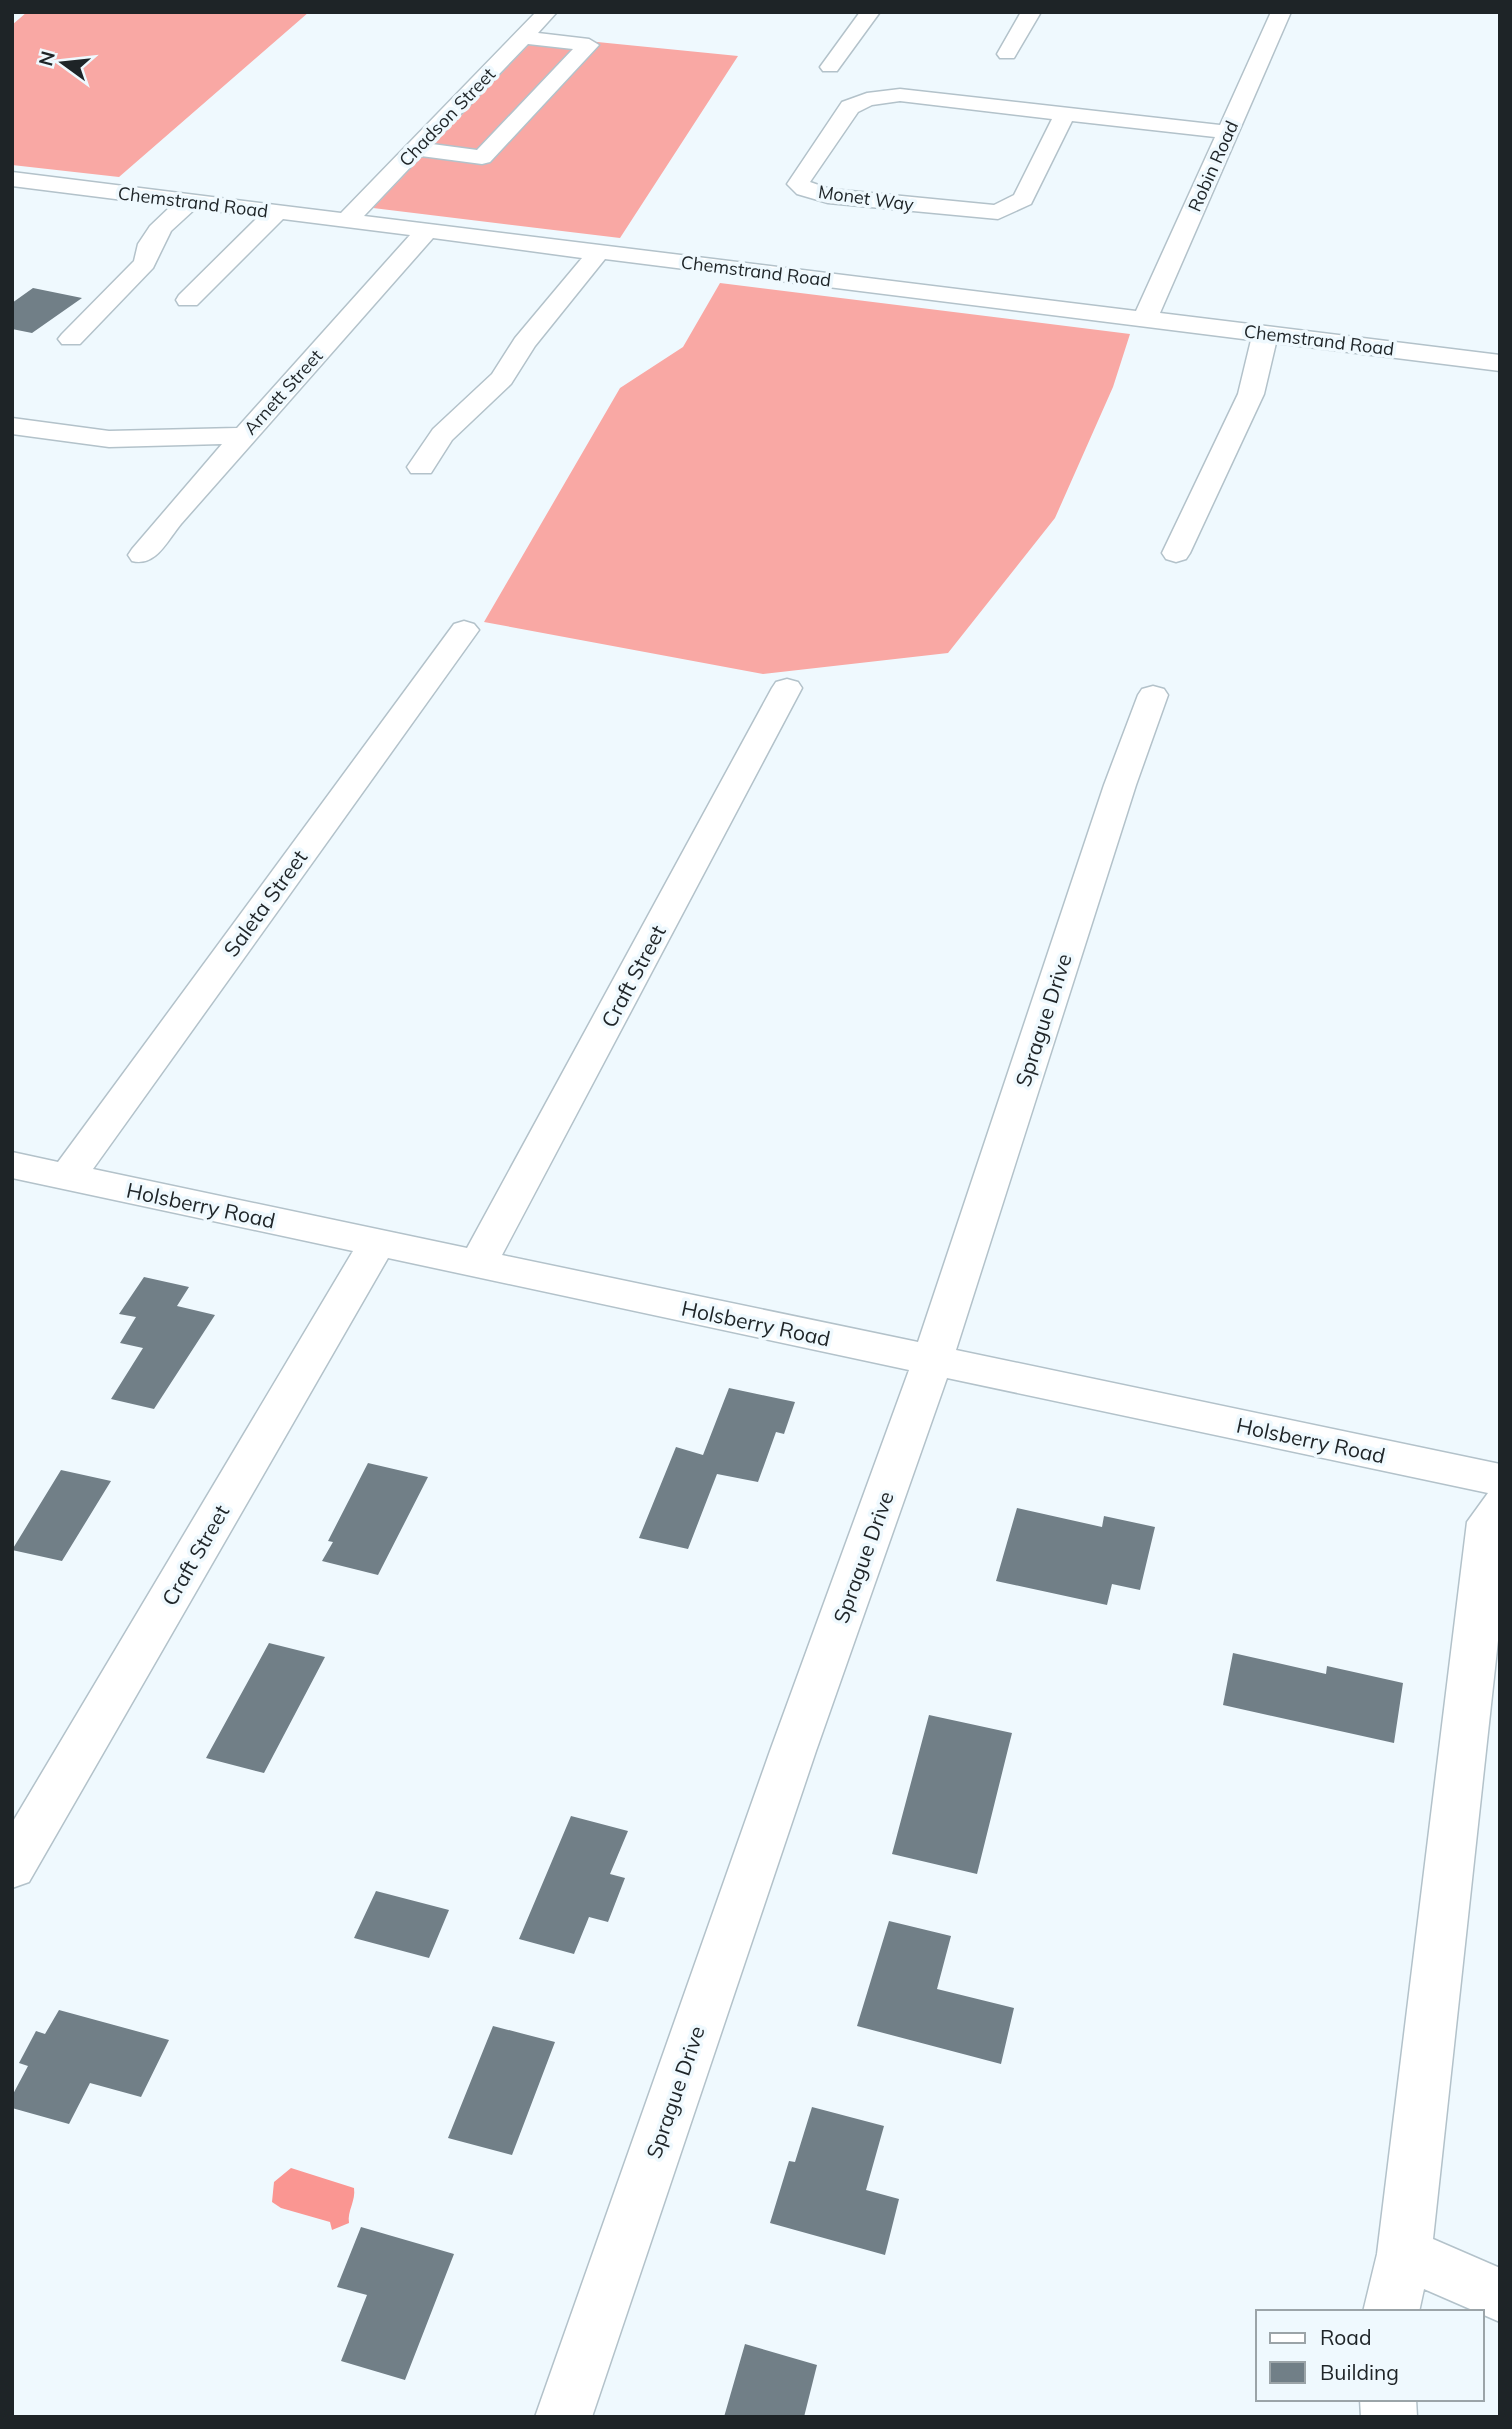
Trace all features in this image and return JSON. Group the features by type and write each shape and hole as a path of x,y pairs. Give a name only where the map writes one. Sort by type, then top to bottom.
{"street":[{"name":"Chadson Street","path":"346,221 547,12"},
{"path":"830,67 870,12"},
{"path":"1007,54 1031,12"},
{"name":"Robin Road","path":"1145,319 1281,12"},
{"path":"416,149 482,157 589,45 524,37"},
{"name":"Monet Way","path":"1065,114 1023,199 998,212 828,196 805,190 798,184 850,107 866,99 900,95 1228,132"},
{"name":"Chemstrand Road","path":"12,179 1500,363"},
{"path":"20,204 44,183"},
{"path":"71,339 145,263 150,244 162,226 190,201"},
{"path":"188,300 277,212"},
{"name":"Arnett Street","path":"142,555 171,517 427,231"},
{"path":"421,467 442,435 502,379 524,343 594,257 575,249"},
{"path":"1176,553 1251,394 1265,334"},
{"path":"19,423 109,439 243,436"},
{"name":"Saleta Street","path":"68,1177 464,630"},
{"name":"Craft Street","path":"478,1263 787,688"},
{"name":"Sprague Drive","path":"563,2417 788,1764 932,1360 1115,798 1153,695"},
{"name":"Holsberry Road","path":"12,1165 1500,1480"},
{"name":"Craft Street","path":"12,1867 378,1242"},
{"path":"1391,2310 1404,2254 1489,1522 1500,1506"},
{"path":"1404,2254 1500,2295"}],"shaded area":[{"path":"27,12 309,12 119,177 12,165 12,25"},
{"path":"537,36 738,56 620,238 373,208"},
{"path":"720,283 1130,334 1113,387 1055,518 948,653 763,674 484,622 620,388 683,347"},
{"path":"291,2168 354,2188 349,2223 332,2230 330,2222 281,2208 272,2202 274,2182"}],"building":[{"path":"33,288 82,298 32,333 12,329 12,303"},
{"path":"144,1277 189,1287 177,1306 215,1315 154,1409 111,1399 143,1348 120,1343 136,1317 119,1314"},
{"path":"729,1388 795,1402 784,1434 776,1432 758,1482 717,1474 688,1549 639,1538 676,1447 703,1455"},
{"path":"368,1463 428,1477 378,1575 322,1561 333,1542 328,1541"},
{"path":"61,1470 111,1481 62,1561 12,1550"},
{"path":"1017,1508 1102,1527 1104,1516 1155,1527 1140,1590 1112,1584 1107,1605 996,1581"},
{"path":"269,1643 325,1657 264,1773 206,1758"},
{"path":"1233,1653 1326,1674 1327,1666 1403,1683 1394,1743 1223,1705"},
{"path":"929,1715 1012,1733 977,1874 892,1854"},
{"path":"571,1816 628,1831 610,1874 625,1878 608,1922 589,1917 574,1954 519,1939"},
{"path":"376,1891 449,1910 429,1958 354,1938"},
{"path":"889,1921 951,1936 937,1989 1014,2008 1001,2064 857,2026"},
{"path":"59,2010 169,2040 141,2097 90,2083 69,2124 12,2108 12,2096 28,2066 19,2063 36,2031 45,2034"},
{"path":"493,2026 555,2042 512,2155 448,2138"},
{"path":"812,2107 884,2126 866,2190 899,2199 885,2255 770,2223 789,2161 795,2162"},
{"path":"361,2227 454,2254 405,2380 341,2361 367,2295 337,2287"},
{"path":"745,2344 817,2365 804,2417 724,2417"}]}
